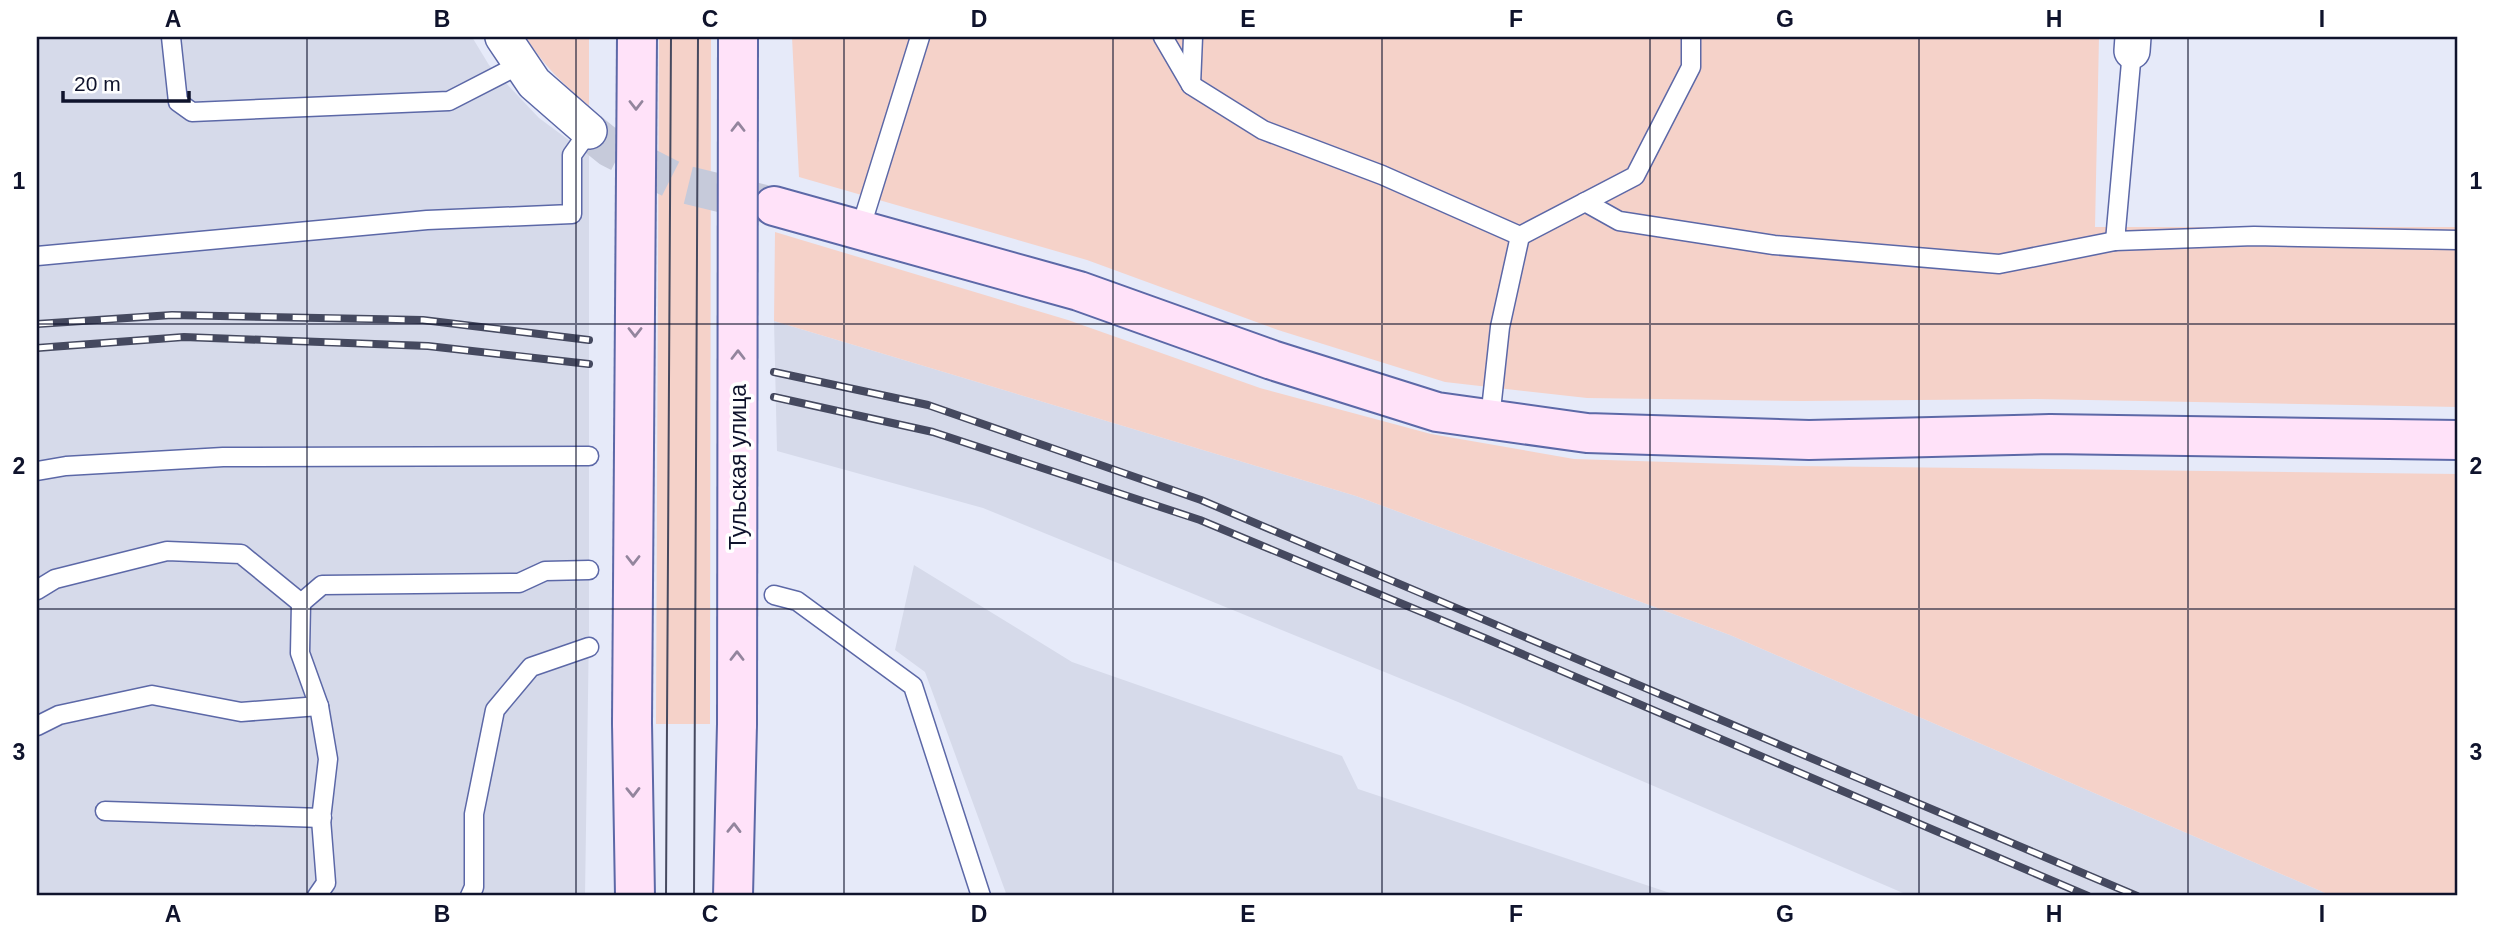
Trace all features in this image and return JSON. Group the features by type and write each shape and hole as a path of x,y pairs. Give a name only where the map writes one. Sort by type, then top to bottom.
{"street":[{"path":"635,896 632,723 637,37"},
{"name":"Тульская улица","path":"733,896 737,724 738,37"},
{"path":"512,50 534,83 589,131"},
{"path":"774,206 1079,291 1272,360 1437,412 1587,433 1809,439 2050,434 2458,440"}],"lane":[{"path":"171,37 178,102 192,113 449,101 512,50"},
{"path":"860,230 920,37"},
{"path":"1163,37 1191,85 1264,130 1382,175 1520,236"},
{"path":"1191,85 1193,37"},
{"path":"1490,419 1500,327 1520,236 1635,176 1690,67 1690,37"},
{"path":"2115,241 2133,44"},
{"path":"37,256 428,220 572,214 572,155 589,131"},
{"path":"1585,202 1619,221 1774,245 2000,264 2115,241 2254,236 2458,240"},
{"path":"37,471 66,466 223,457 589,456"},
{"path":"37,590 55,579 167,551 241,554 301,603"},
{"path":"317,896 326,883 322,818 328,759 318,706 300,653 301,603 322,585 519,583 545,571 589,570"},
{"path":"774,596 797,601 913,686 981,896"},
{"path":"470,896 474,887 474,814 495,710 531,667 589,647"},
{"path":"37,726 60,715 152,695 241,712 318,706"},
{"path":"105,811 322,818"}],"shaded area":[{"path":"37,37 472,37 489,65 539,118 589,155 589,629 585,896 37,896"},
{"path":"526,37 589,37 589,106 554,74"},
{"path":"659,37 711,37 710,724 656,724"},
{"path":"792,37 2099,37 2095,227 2458,227 2458,407 2035,399 1802,401 1587,398 1445,382 1278,330 1087,260 799,177"},
{"path":"775,232 1068,320 1260,388 1431,434 1574,459 1797,466 2458,474 2458,896 2332,896 1730,635 1356,496 774,321"},
{"path":"774,321 1356,496 1730,635 2332,896 1910,896 1458,702 983,508 777,451"},
{"path":"914,565 1072,662 1342,756 1358,789 1679,896 1007,896 925,672 895,650"}],"tunnel":[{"path":"589,131 610,148 679,183 769,205"}],"tram line":[{"path":"666,896 671,37"},
{"path":"694,896 698,37"}],"railway":[{"path":"37,324 172,315 423,320 589,340"},
{"path":"37,348 184,337 428,346 589,364"},
{"path":"774,372 928,405 1201,500 2137,896"},
{"path":"774,397 933,432 1200,520 1487,639 2088,896"}]}
